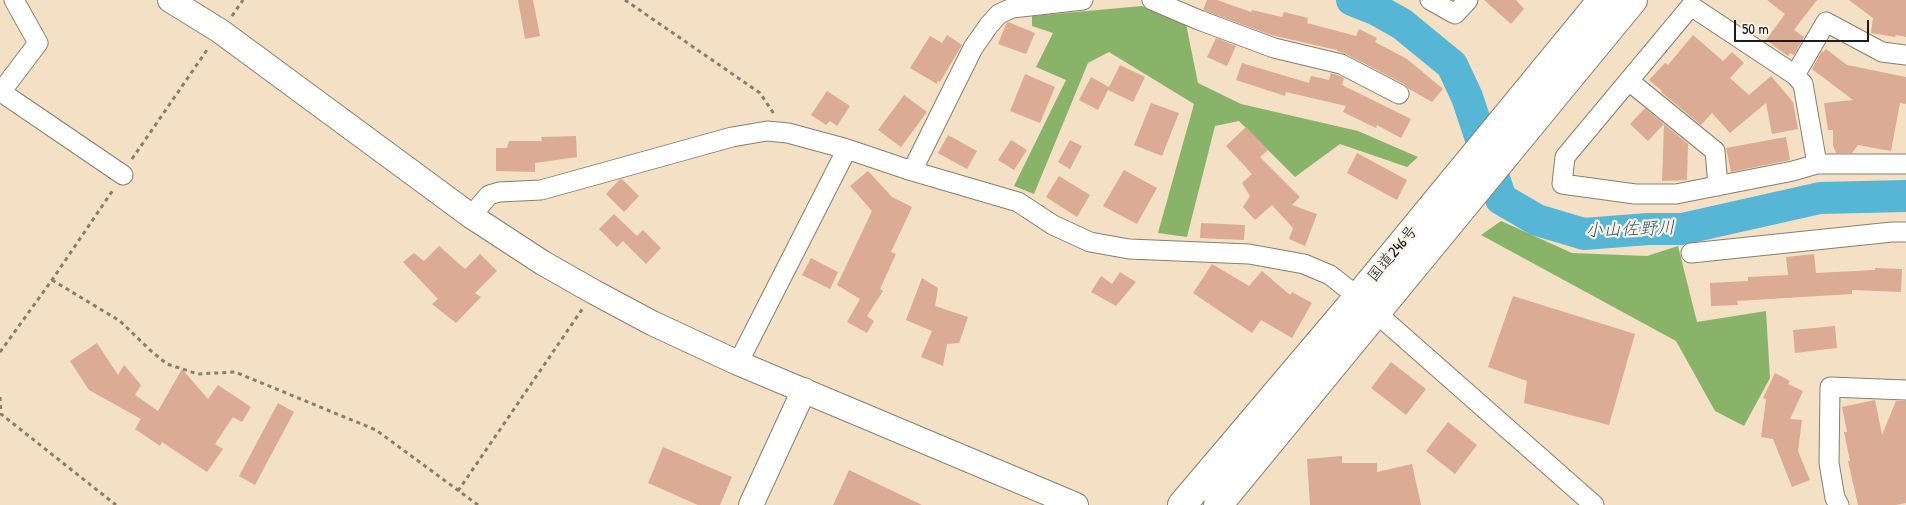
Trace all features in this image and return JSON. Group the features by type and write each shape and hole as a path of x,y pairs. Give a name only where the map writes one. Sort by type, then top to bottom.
{"highway":[{"name":"国道246号","path":"1182,505 1367,304 1442,214 1509,115 1602,0"},
{"name":"国道246号","path":"1442,214 1518,140 1633,0"},
{"name":"国道246号","path":"1218,505 1367,304"}],"street":[{"path":"14,0 38,43 1,92 123,175"},
{"path":"170,0 220,31 471,216 543,263 594,292 652,323 738,363 1076,505"},
{"path":"912,171 973,48 988,25 999,14 1012,8 1083,0"},
{"path":"1152,0 1274,48 1341,64 1399,94"},
{"path":"1430,0 1455,14 1468,0"},
{"path":"1817,164 1803,84 1795,75 1692,6 1565,157 1562,184 1643,194 1676,194 1793,171 1817,164 1906,164"},
{"path":"1795,75 1826,22 1882,52 1906,55"},
{"path":"1629,80 1715,151 1718,186"},
{"path":"471,216 489,195 499,192 540,190 732,137 767,132 788,133 1018,202 1054,225 1090,242 1129,250 1249,254 1314,268 1330,275 1367,304 1594,505"},
{"path":"738,363 847,150"},
{"path":"1691,253 1906,232"},
{"path":"1839,505 1835,498 1829,463 1830,387 1906,390"},
{"path":"751,505 804,390"}],"path":[{"path":"624,0 760,93 788,133"},
{"path":"0,352 52,280 220,31"},
{"path":"52,280 120,321 167,364 198,374 235,372 376,430 478,505"},
{"path":"458,491 594,292"},
{"path":"0,397 1,414 116,505"}],"green space":[{"path":"1142,6 1186,24 1198,83 1241,104 1358,131 1418,157 1407,167 1340,144 1295,177 1239,121 1215,126 1187,237 1158,233 1194,104 1109,52 1088,63 1034,194 1014,186 1066,80 1036,67 1053,33 1032,26 1032,16"},
{"path":"1501,221 1572,253 1647,256 1678,246 1697,322 1766,311 1770,378 1744,426 1715,411 1676,341 1481,235"}],"building":[{"path":"518,0 533,0 540,36 525,39"},
{"path":"1207,0 1217,0 1251,12 1252,10 1282,17 1284,12 1308,18 1307,23 1356,36 1359,29 1377,38 1375,42 1407,59 1443,89 1432,102 1409,89 1404,84 1337,50 1271,35 1203,10"},
{"path":"1484,0 1516,0 1524,9 1511,24"},
{"path":"1767,0 1817,0 1794,30 1804,37 1794,55 1790,53 1788,56 1766,40 1785,14"},
{"path":"1849,0 1906,0 1906,37 1871,33 1873,18"},
{"path":"1008,22 1035,33 1026,54 998,44"},
{"path":"947,35 962,45 937,84 910,68 930,36 942,43"},
{"path":"1693,35 1723,61 1732,52 1744,63 1730,78 1749,95 1771,76 1793,102 1798,129 1772,134 1766,103 1730,133 1712,113 1701,125 1661,92 1649,80 1665,63 1668,65"},
{"path":"1216,38 1236,46 1227,66 1207,57"},
{"path":"1826,49 1847,65 1906,77 1906,104 1900,103 1891,151 1858,145 1852,153 1836,153 1833,145 1833,130 1828,130 1824,103 1853,100 1812,69 1822,51"},
{"path":"1242,63 1309,83 1311,76 1329,80 1331,73 1344,78 1342,85 1411,119 1401,138 1377,125 1376,128 1343,112 1346,106 1286,92 1285,96 1236,80"},
{"path":"1120,65 1145,77 1133,102 1108,90 1098,110 1079,100 1091,77 1109,87"},
{"path":"1025,74 1055,87 1040,123 1010,111"},
{"path":"827,91 850,106 837,126 830,121 826,125 811,115"},
{"path":"904,95 927,112 901,147 878,130"},
{"path":"1151,103 1179,113 1162,156 1134,145"},
{"path":"1645,108 1688,144 1687,180 1662,181 1664,124 1648,141 1630,124"},
{"path":"1246,127 1268,150 1260,157 1300,197 1292,205 1317,214 1305,246 1289,239 1293,228 1272,205 1255,220 1243,207 1250,196 1242,183 1252,174 1226,146"},
{"path":"948,135 977,151 967,169 938,153"},
{"path":"576,136 577,157 535,163 535,172 496,171 496,148 507,148 509,141 542,141 541,137"},
{"path":"1786,137 1790,160 1731,172 1726,148"},
{"path":"1011,140 1027,150 1014,170 998,160"},
{"path":"1070,140 1082,146 1070,169 1058,162"},
{"path":"1357,153 1407,180 1397,200 1347,173"},
{"path":"1124,170 1157,188 1137,224 1103,206"},
{"path":"868,171 892,197 912,207 891,252 896,254 880,289 883,291 867,316 874,321 867,333 847,322 860,299 837,285 872,211 850,186"},
{"path":"1059,176 1090,195 1077,217 1046,197"},
{"path":"622,179 639,196 624,212 606,194"},
{"path":"614,214 637,236 643,230 661,248 646,264 623,241 617,247 599,229"},
{"path":"1201,223 1245,225 1244,240 1200,238"},
{"path":"439,246 465,269 480,254 497,271 475,293 481,297 456,323 432,304 438,299 403,262 414,253 424,261"},
{"path":"1814,254 1816,273 1875,270 1875,268 1902,269 1901,292 1852,290 1852,294 1737,301 1738,305 1711,306 1710,283 1748,281 1748,277 1788,275 1786,257"},
{"path":"811,258 838,272 830,289 802,275"},
{"path":"1212,264 1249,286 1262,271 1290,295 1292,292 1312,303 1292,338 1261,320 1252,333 1193,293"},
{"path":"1120,272 1136,282 1116,306 1091,292 1101,276 1112,284"},
{"path":"922,278 938,288 935,306 968,317 959,343 947,344 943,366 921,357 932,331 906,320"},
{"path":"1513,296 1635,334 1609,425 1524,403 1527,381 1488,367"},
{"path":"1835,326 1837,348 1795,353 1793,330"},
{"path":"97,343 118,375 124,365 141,385 135,395 158,411 182,369 208,399 218,385 251,407 242,422 233,417 215,444 223,449 207,472 162,442 160,446 135,429 141,419 89,390 70,361"},
{"path":"1391,362 1426,389 1406,415 1371,388"},
{"path":"1775,373 1790,381 1788,384 1803,391 1790,419 1802,420 1798,451 1810,480 1792,487 1773,439 1761,437 1766,399 1763,398"},
{"path":"1875,400 1882,435 1896,401 1906,401 1906,503 1896,505 1858,505 1848,461 1850,461 1844,432 1847,432 1842,407"},
{"path":"278,403 294,412 255,485 239,476"},
{"path":"1448,422 1477,445 1455,474 1426,451"},
{"path":"663,447 732,477 720,505 698,505 648,483"},
{"path":"1342,456 1342,463 1377,463 1377,472 1412,464 1421,505 1310,505 1307,459"},
{"path":"849,470 922,505 833,505"}],"waterway":[{"name":"小山佐野川","path":"1352,0 1377,10 1402,24 1452,65 1467,97 1501,199 1537,220 1584,234 1648,229 1682,229 1820,198 1906,196"}]}
